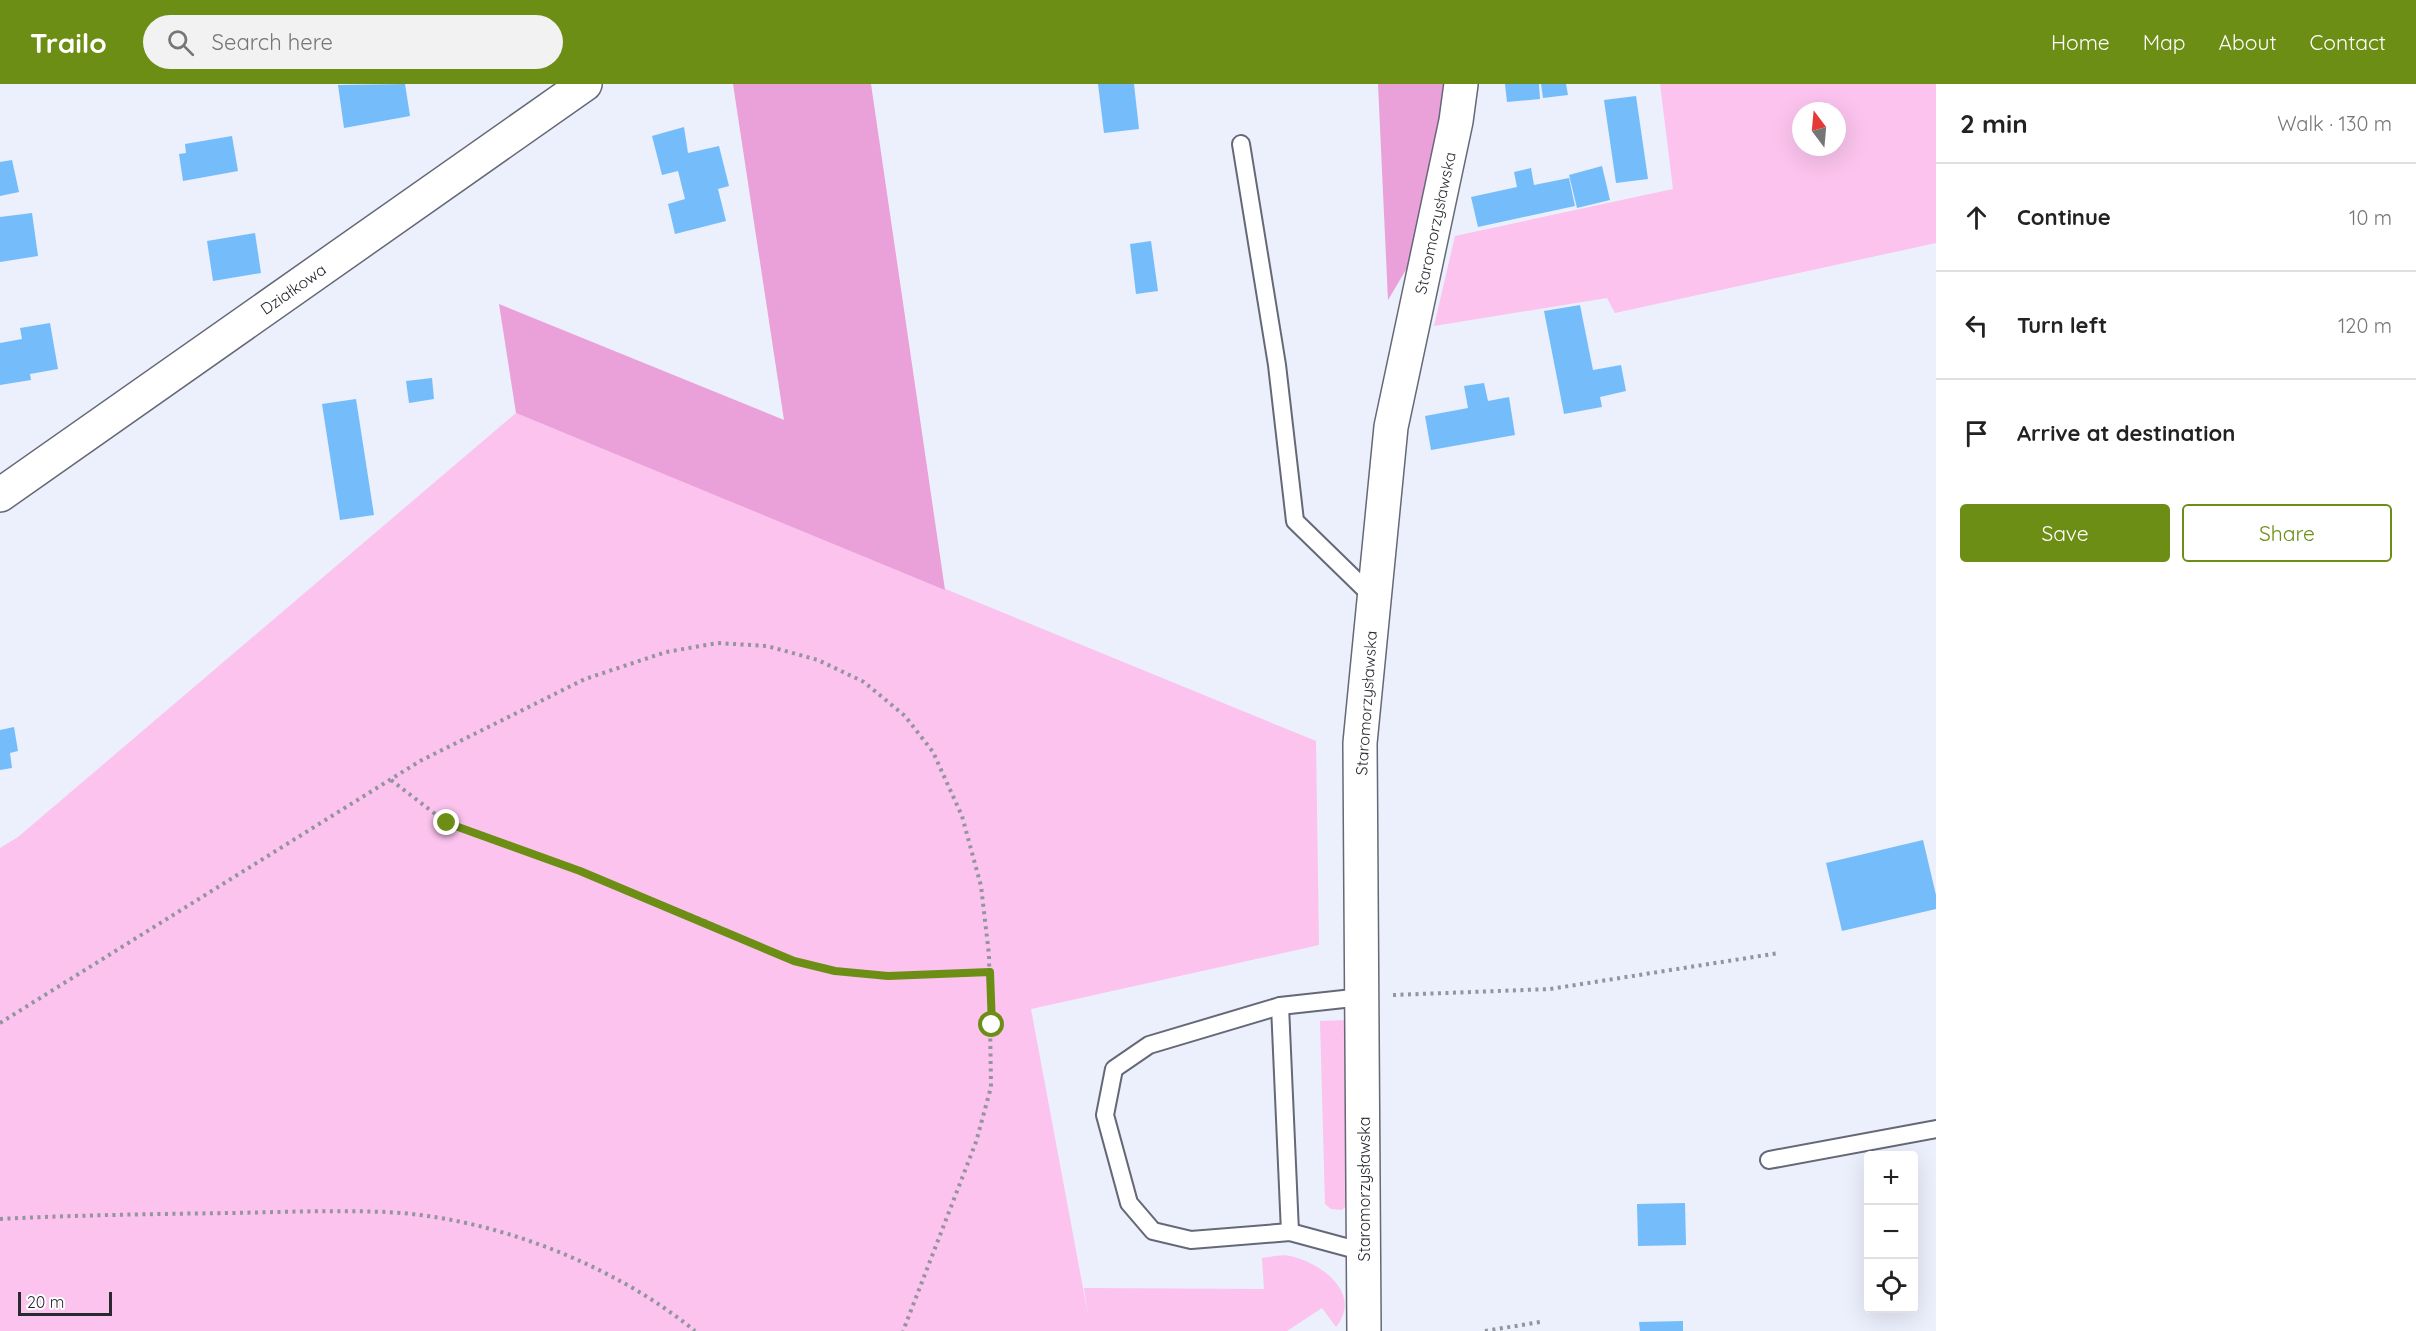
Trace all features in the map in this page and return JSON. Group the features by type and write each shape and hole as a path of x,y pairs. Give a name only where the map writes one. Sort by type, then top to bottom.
{"street":[{"name":"Działkowa","path":"0,495 585,84"},
{"name":"Staromorzysławska","path":"1364,1331 1360,742 1391,427 1456,122 1461,84"}],"lane":[{"path":"1241,144 1278,365 1295,520 1374,598"},
{"path":"1362,997 1280,1006 1149,1045 1114,1069 1105,1115 1129,1203 1153,1232 1191,1240 1290,1232 1364,1252"},
{"path":"1280,1006 1290,1232"},
{"path":"1769,1160 1936,1129"}],"path":[{"path":"0,1023 420,761 585,679 666,652 718,643 767,646 818,660 864,682 905,716 933,752 962,816 981,886 990,972 991,1087 976,1142 903,1331"},
{"path":"392,780 447,823 591,875 794,961 835,971 888,976 990,972"},
{"path":"1362,997 1550,989 1779,953"},
{"path":"0,1219 75,1215 387,1212 454,1220 516,1238 590,1266 617,1279 694,1331"},
{"path":"1485,1331 1540,1322"}],"shaded area":[{"path":"733,84 871,84 945,590 516,413 499,304 784,420"},
{"path":"1378,84 1445,84 1441,125 1413,258 1388,300"},
{"path":"1660,84 1936,84 1936,243 1615,313 1607,298 1434,326 1455,236 1673,189"},
{"path":"516,413 1316,741 1319,945 1031,1009 1088,1315 1084,1288 1264,1289 1262,1258 1287,1255 1314,1265 1326,1273 1342,1292 1345,1303 1343,1315 1336,1327 1322,1308 1287,1331 0,1331 0,848 18,837"},
{"path":"1348,1020 1351,1201 1342,1210 1331,1209 1325,1204 1320,1021"}],"building":[{"path":"405,84 410,116 344,128 338,85"},
{"path":"1098,84 1134,84 1139,129 1104,133"},
{"path":"1505,84 1539,84 1540,99 1507,102"},
{"path":"1541,84 1566,84 1568,95 1543,98"},
{"path":"1636,96 1648,179 1616,183 1604,100"},
{"path":"684,127 688,153 719,146 729,186 718,189 726,221 675,234 668,204 685,199 678,171 662,175 652,136"},
{"path":"232,136 238,171 183,181 179,154 186,153 185,144"},
{"path":"12,160 19,192 0,196 0,162"},
{"path":"1602,166 1610,200 1577,208 1569,175"},
{"path":"1531,168 1534,185 1569,178 1575,206 1478,227 1471,197 1517,187 1514,172"},
{"path":"32,213 38,256 0,262 0,217"},
{"path":"255,233 261,273 213,281 207,241"},
{"path":"1151,241 1158,291 1136,294 1130,244"},
{"path":"1580,305 1593,370 1621,365 1626,391 1600,397 1602,407 1564,414 1544,311"},
{"path":"50,323 58,369 30,374 31,380 0,385 0,343 22,339 20,328"},
{"path":"432,378 434,399 409,403 406,381"},
{"path":"1484,383 1488,401 1509,397 1515,435 1431,450 1425,416 1468,408 1464,386"},
{"path":"356,399 374,515 340,520 322,404"},
{"path":"14,727 18,751 10,753 12,768 0,770 0,730"},
{"path":"1923,840 1936,895 1936,909 1842,931 1826,863"},
{"path":"1685,1203 1686,1245 1638,1246 1637,1204"},
{"path":"1683,1321 1683,1331 1640,1331 1639,1322"}],"route":[{"path":"447,823 580,871 707,922 794,961 835,971 888,976 990,972 992,1025"}]}
